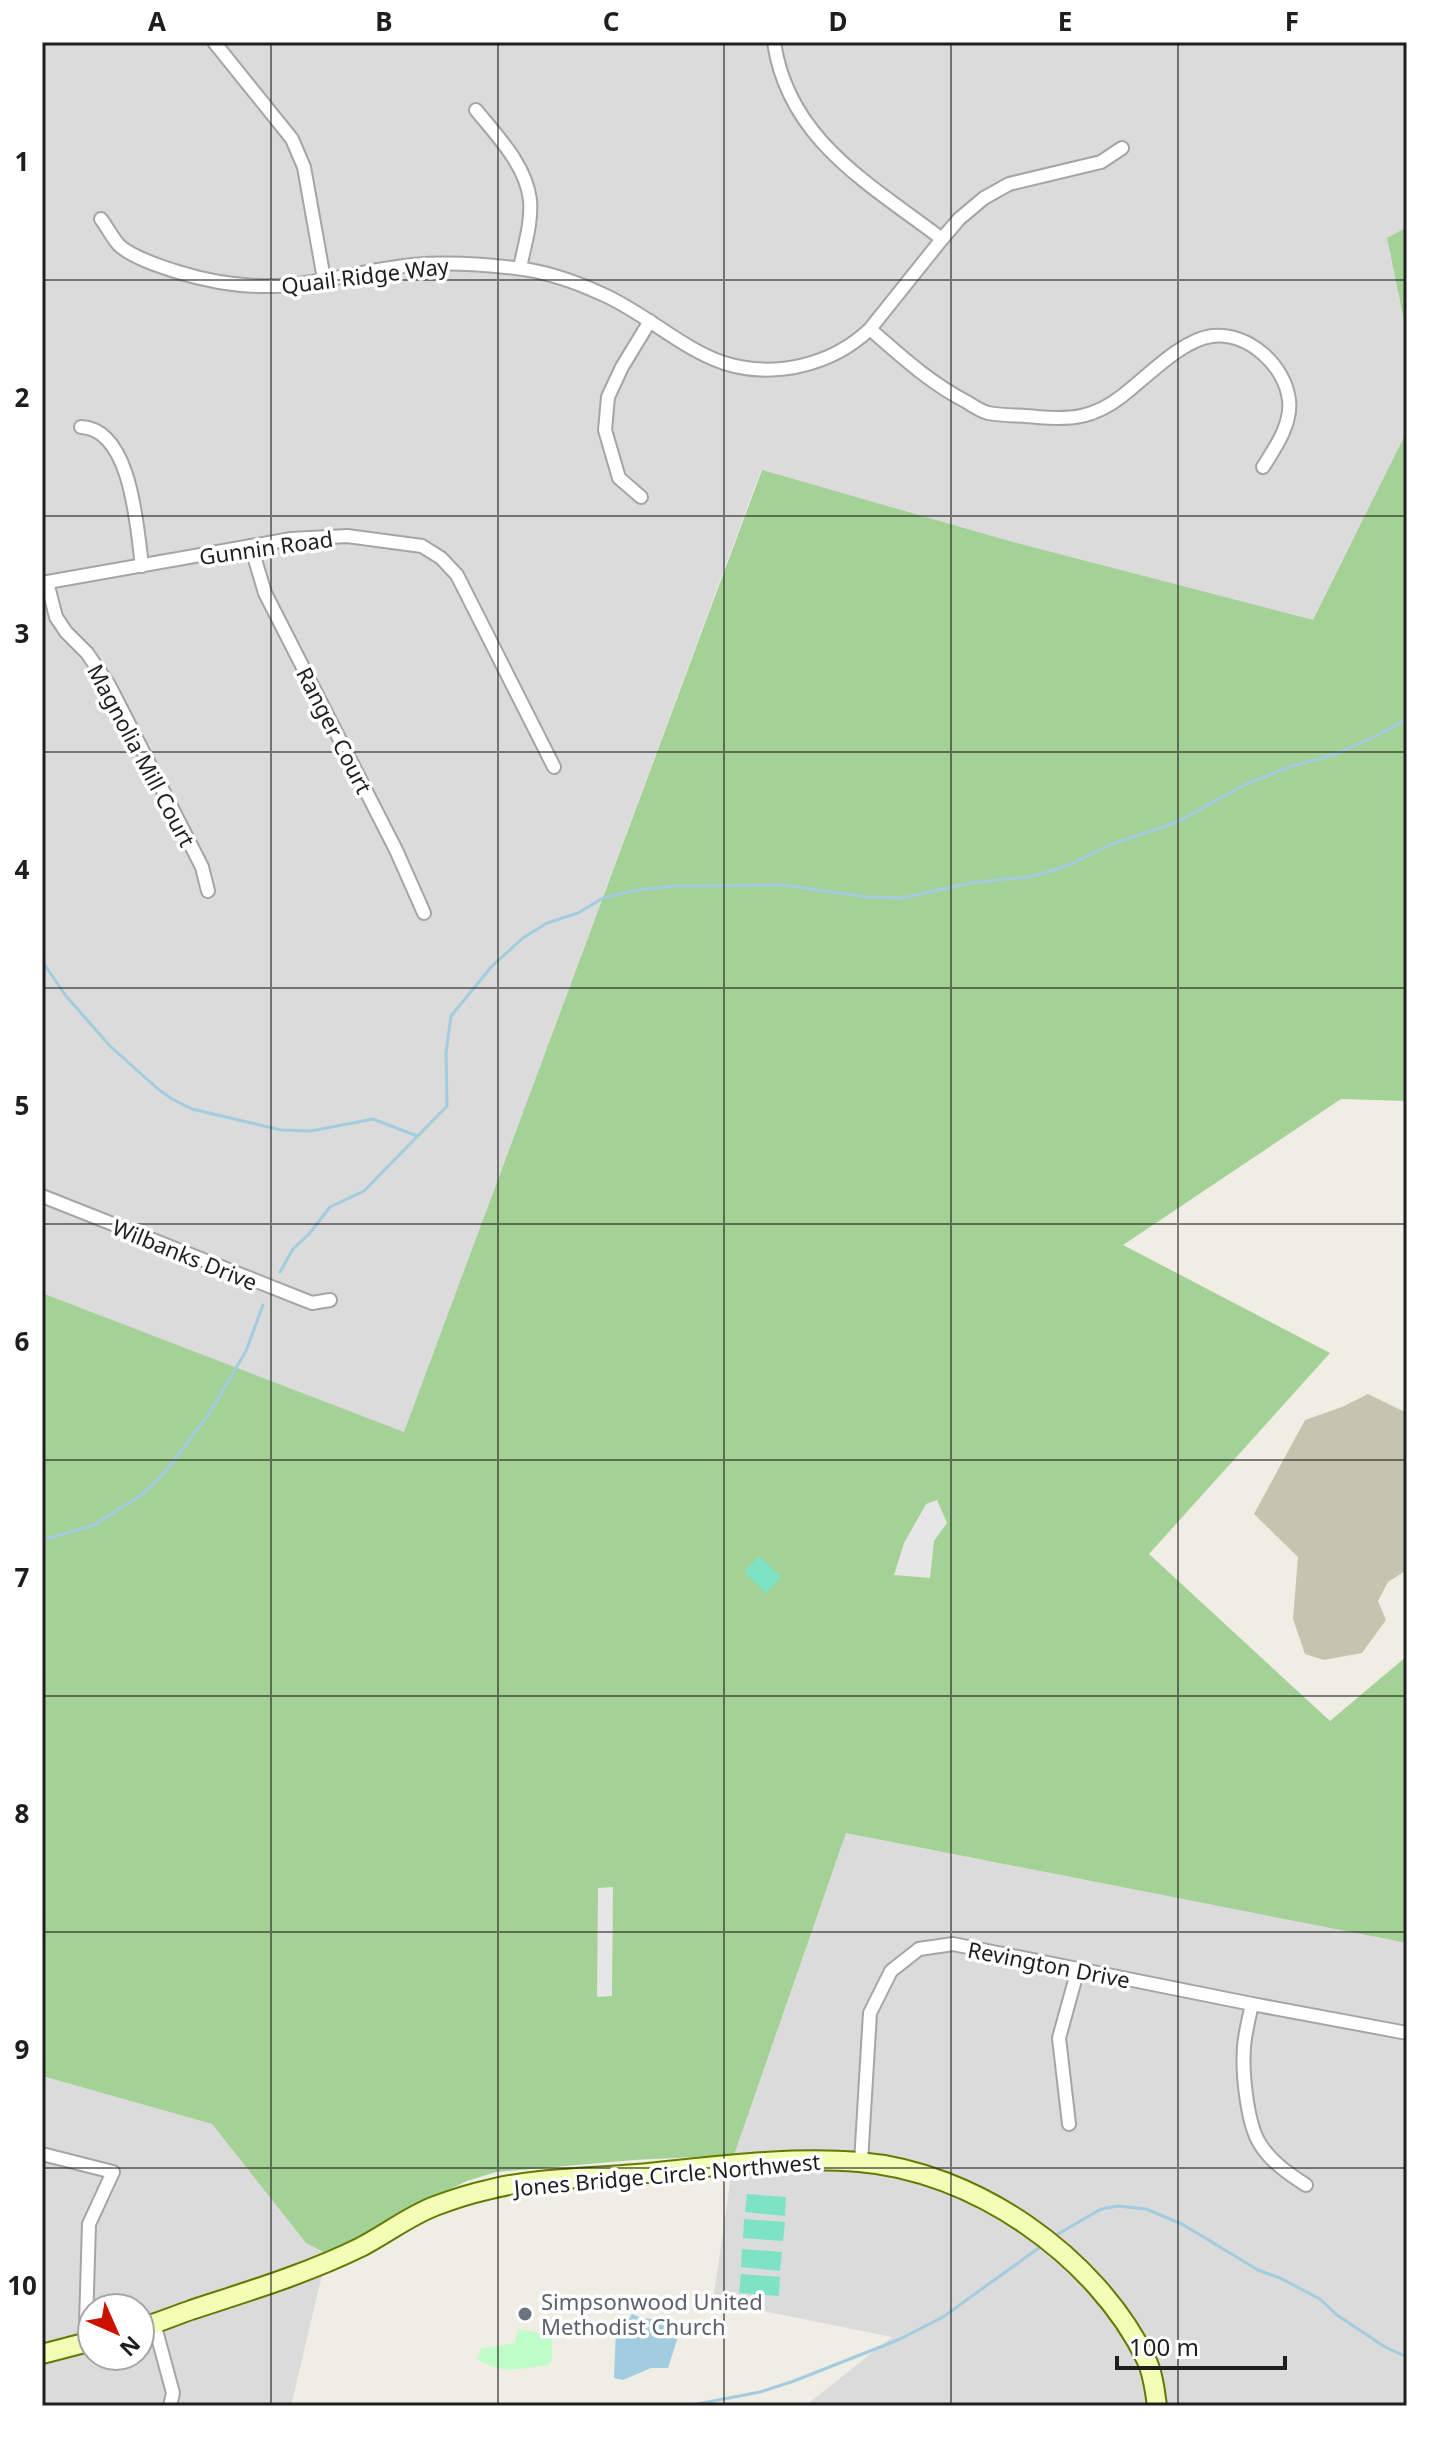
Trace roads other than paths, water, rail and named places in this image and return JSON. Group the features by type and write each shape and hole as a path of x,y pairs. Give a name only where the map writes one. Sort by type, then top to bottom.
{"street":[{"path":"214,42 292,139 304,167 324,279"},
{"path":"774,42 786,85 798,113 818,140 850,169 942,239"},
{"path":"476,110 511,154 524,177 530,200 529,223 520,268"},
{"name":"Quail Ridge Way","path":"101,219 120,246 155,264 193,277 251,286 277,286 414,265 520,268 604,294 688,345 723,362 751,368 791,368 816,363 856,342 959,219 984,198 1009,184 1101,162 1122,148"},
{"path":"641,497 619,478 605,430 608,397 650,321"},
{"path":"870,329 941,388 983,411 1055,418 1082,418 1103,409 1190,343 1211,336 1242,339 1264,356 1280,374 1289,401 1285,426 1277,446 1263,467"},
{"path":"81,427 91,428 109,441 125,469 133,500 142,566"},
{"name":"Gunnin Road","path":"45,582 291,539 347,536 422,546 441,558 457,575 554,767"},
{"name":"Ranger Court","path":"251,546 265,593 396,850 424,913"},
{"name":"Magnolia Mill Court","path":"45,582 56,617 109,685 202,867 208,891"},
{"name":"Wilbanks Drive","path":"42,1196 312,1303 330,1300"},
{"name":"Revington Drive","path":"861,2162 870,2013 891,1971 919,1949 953,1944 1407,2033"},
{"path":"1069,2124 1059,2038 1078,1969"},
{"path":"1252,2004 1244,2047 1252,2129 1261,2147 1275,2162 1306,2185"},
{"path":"42,2154 113,2172 89,2224 87,2292"},
{"name":"Jones Bridge Circle Northwest","path":"156,2323 275,2284 360,2247 433,2207 489,2189 729,2164 861,2162 897,2168 972,2194 1005,2211 1077,2266 1104,2294 1147,2361 1157,2406"},
{"path":"42,2354 76,2346"},
{"path":"156,2349 173,2393 170,2406"}],"water":[{"path":"632,2314 650,2319 683,2321 668,2368 651,2368 623,2380 614,2378 616,2329 622,2330"}],"waterway":[{"path":"280,1272 293,1249 330,1207 364,1191 447,1106 446,1053 451,1016 492,966 523,938 547,923 578,913 603,898 673,886 782,885 868,897 902,898 971,883 1034,876 1069,865 1112,844 1175,823 1244,785 1292,766 1336,754 1407,719"},
{"path":"42,961 66,996 110,1046 158,1089 192,1109 281,1130 311,1131 373,1119 417,1136"},
{"path":"42,1540 94,1525 143,1494 165,1472 209,1414 246,1351 263,1305"},
{"path":"1053,2237 1101,2209 1118,2206 1146,2209 1182,2224 1258,2270 1320,2299 1337,2315 1385,2347 1407,2357"},
{"path":"687,2406 760,2392 898,2340 943,2317 1040,2247"}],"place":[{"name":"Simpsonwood United Methodist Church","path":"525,2314"}]}
